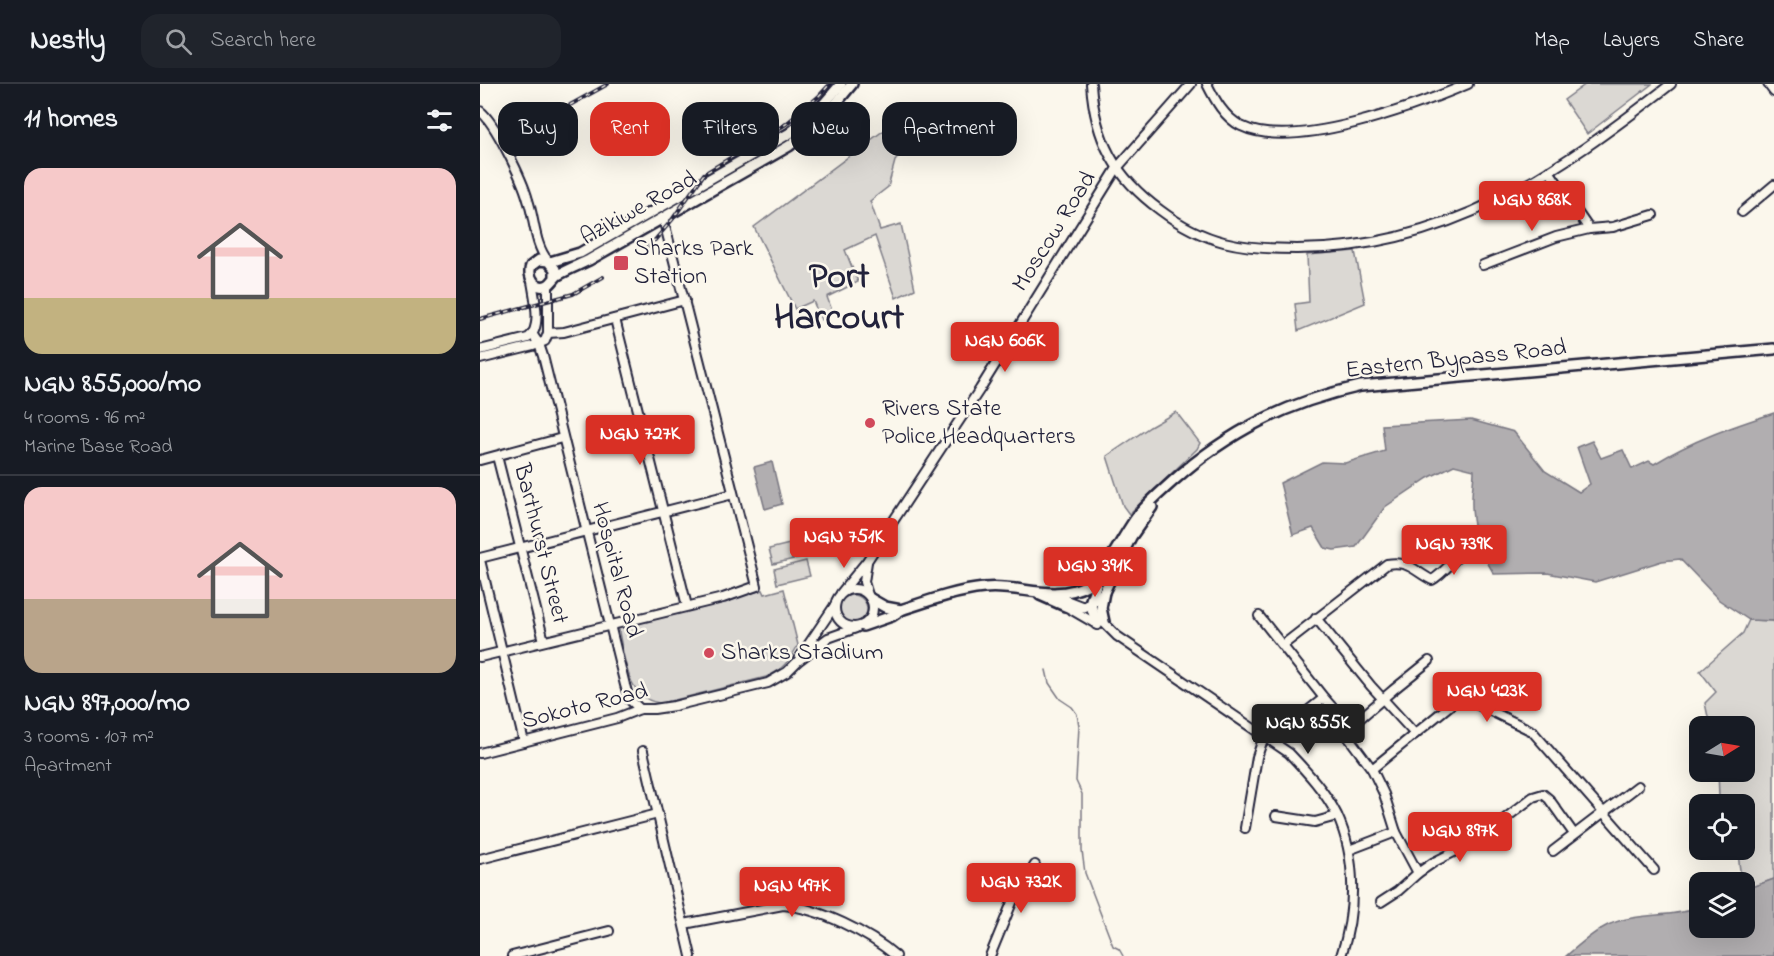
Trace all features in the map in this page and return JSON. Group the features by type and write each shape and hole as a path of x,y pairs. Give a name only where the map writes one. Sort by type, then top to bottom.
{"main road":[{"name":"Azikiwe Road","path":"549,261 580,253 790,133 822,106 841,84"},
{"name":"Azikiwe Road","path":"551,281 789,146 824,118 852,84"},
{"path":"539,260 549,261 555,269 551,281 541,286 532,281 529,271 531,266 539,260"},
{"name":"Eastern Bypass Road","path":"860,627 892,616 901,610 966,591 1001,587 1051,594 1066,593 1081,588 1101,574 1130,526 1147,504 1194,462 1253,423 1285,409 1336,392 1361,386 1774,349"},
{"name":"Eastern Bypass Road","path":"1087,605 1104,592 1131,537 1167,486"},
{"path":"1087,605 1101,574"},
{"path":"1030,591 1065,606 1087,605"},
{"path":"1100,623 1104,592"},
{"path":"870,597 885,608 901,610"},
{"path":"1087,605 1100,623"}],"street":[{"path":"1091,84 1097,126 1105,148 1117,168 1152,204 1192,232 1213,240 1241,246 1277,249 1350,246 1395,239 1435,228 1504,197 1549,171 1592,144 1671,84"},
{"name":"Moscow Road","path":"841,593 867,561 1021,325 1117,168 1191,84"},
{"path":"1207,84 1216,102 1230,118 1241,126 1266,134 1313,131 1371,118 1407,108 1468,84"},
{"path":"1768,84 1774,92"},
{"path":"480,111 491,123 524,189 540,250 549,261"},
{"path":"1549,171 1589,229"},
{"path":"1742,212 1774,185"},
{"path":"1484,265 1556,237 1589,229 1613,227 1653,215"},
{"path":"480,657 723,598 757,586 663,218"},
{"path":"531,266 537,241"},
{"path":"480,350 532,335 536,321 532,281"},
{"path":"480,359 545,341 548,333 551,281"},
{"path":"548,333 564,332 685,300"},
{"path":"615,319 687,606"},
{"name":"Hospital Road","path":"532,335 539,344 630,699 639,709"},
{"path":"480,460 562,438"},
{"name":"Barthurst Street","path":"497,456 544,641"},
{"path":"524,742 504,651 480,559 733,494"},
{"path":"1283,645 1387,564 1397,562 1407,564 1432,580 1466,549"},
{"path":"867,561 864,582 870,597 873,614 860,627 850,627 840,622 835,611 835,604 841,593 855,589 870,597"},
{"path":"1051,594 1087,605"},
{"name":"Sokoto Road","path":"798,661 835,604"},
{"path":"1065,606 1100,623 1268,738 1289,753 1310,775 1337,816 1348,850 1352,891 1351,912 1341,956"},
{"path":"1259,616 1323,698 1350,727"},
{"path":"1316,618 1415,734"},
{"name":"Sokoto Road","path":"480,753 618,718 639,709 674,706 768,683 787,672 828,638 860,627"},
{"path":"1418,873 1396,832 1384,794 1372,769 1346,734 1350,727 1429,661"},
{"path":"1245,828 1257,757 1268,738 1323,698"},
{"path":"1372,769 1459,698 1464,698 1532,731 1654,870"},
{"path":"643,751 691,956"},
{"path":"1553,851 1638,786"},
{"path":"1381,902 1434,862 1466,846 1538,795 1543,794 1549,799 1574,834"},
{"path":"480,859 658,814"},
{"path":"1276,816 1315,822 1337,816"},
{"path":"1348,850 1396,832"},
{"path":"990,956 1013,900 1035,865"},
{"path":"684,924 783,905 796,906 843,923 896,956"},
{"path":"512,956 609,931"}],"shaded area":[{"path":"1586,84 1652,84 1587,134 1564,100"},
{"path":"882,132 882,156 899,156 895,161 888,187 870,201 880,230 901,224 915,289 896,298 875,236 845,250 858,282 827,297 833,313 821,320 813,301 795,309 754,227 849,156 870,156 870,141"},
{"path":"1355,251 1365,303 1298,331 1295,304 1309,302 1307,255"},
{"path":"1176,412 1200,443 1197,449 1129,514 1123,506 1107,456"},
{"path":"1774,413 1774,621 1749,620 1719,600 1680,559 1662,561 1595,582 1547,573 1494,574 1480,547 1475,528 1472,509 1474,470 1454,465 1428,478 1385,507 1356,547 1334,550 1325,548 1313,528 1293,535 1280,483 1322,462 1345,463 1385,451 1382,425 1471,420 1514,432 1545,471 1579,492 1590,484 1577,447 1592,441 1601,458 1623,450 1632,469 1649,461 1654,464 1698,441"},
{"path":"772,462 782,504 765,509 754,467"},
{"path":"850,521 854,536 821,544 818,529"},
{"path":"802,541 806,556 773,564 769,549"},
{"path":"806,561 810,576 777,584 774,569"},
{"name":"Sharks Stadium","path":"784,589 798,645 789,660 777,672 766,677 663,703 651,701 641,695 634,686 625,663 618,627 763,590 765,594"},
{"path":"853,595 863,599 867,609 863,619 853,623 843,619 839,609 843,599"},
{"path":"1749,620 1774,621 1774,879 1755,886 1755,872 1740,872 1739,860 1755,860 1755,794 1719,794 1718,782 1755,782 1755,716 1708,716 1705,703 1716,692 1700,671 1743,633"},
{"path":"1774,879 1774,956 1566,956 1586,939 1608,925 1630,918 1689,911 1689,938 1755,938 1755,886"}],"waterway":[{"path":"1046,670 1049,683 1060,699 1072,707 1077,714 1079,726 1076,781 1082,794 1082,851 1085,873 1113,946 1119,949 1123,956"}],"railway":[{"path":"575,102 608,84"},
{"path":"645,248 672,220 704,174 786,124 830,84"},
{"path":"480,319 573,294 603,277"}],"place":[{"name":"Sharks Park Station","path":"621,263"},
{"name":"Rivers State Police Headquarters","path":"870,423"},
{"name":"Sharks Stadium","path":"709,653"}],"district":[{"name":"Port Harcourt","path":"839,298"}]}
